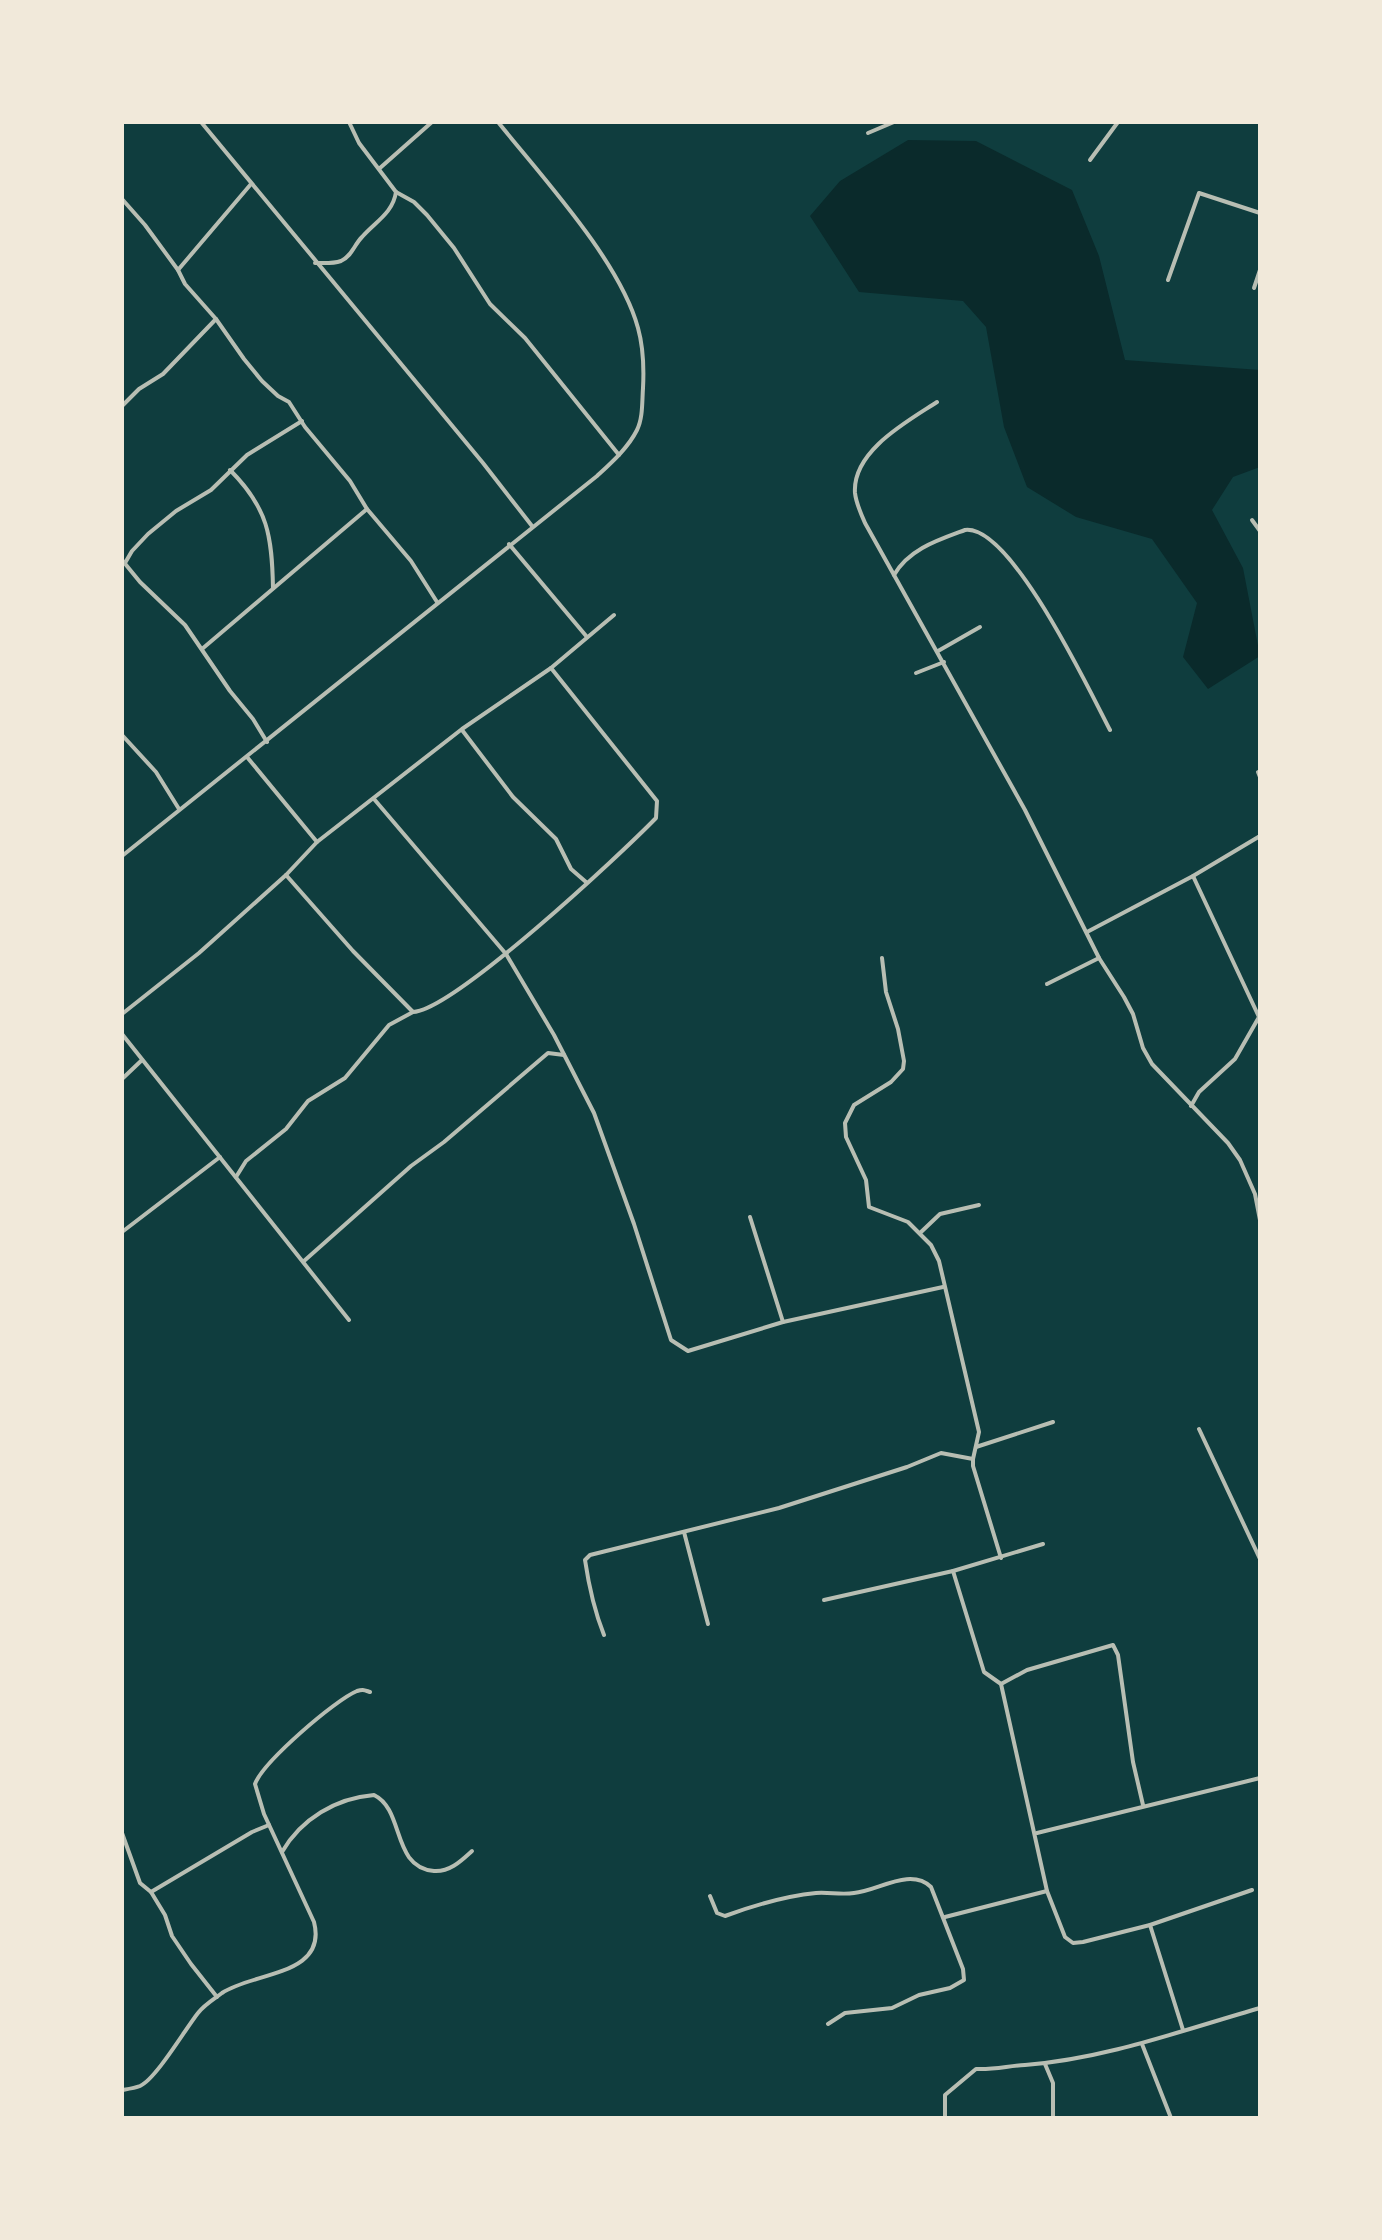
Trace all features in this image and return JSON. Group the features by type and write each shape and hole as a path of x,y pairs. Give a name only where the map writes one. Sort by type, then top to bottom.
{"street":[{"path":"201,122 532,526"},
{"path":"349,122 359,143 396,192 414,202 427,215 454,248 490,304 525,338 619,455"},
{"path":"380,168 432,122"},
{"path":"122,856 597,476 619,455 637,430 644,374 638,328 618,280 568,209 498,122"},
{"path":"868,133 894,122"},
{"path":"964,122 975,122"},
{"path":"1090,160 1118,122"},
{"path":"178,270 251,184"},
{"path":"315,263 331,264 350,255 360,238 387,213 396,192"},
{"path":"1168,280 1199,193 1260,213"},
{"path":"122,199 262,381 289,402 350,481 367,509 411,561 437,602"},
{"path":"1254,288 1260,270"},
{"path":"122,406 139,389 163,374 216,319"},
{"path":"937,402 879,443 856,480 856,499 865,523 1025,810 1099,958 1133,1014 1143,1048 1152,1064 1228,1143 1240,1160 1255,1194 1260,1220"},
{"path":"267,742 185,625 124,562 148,534 176,511 211,490 247,455 302,421"},
{"path":"230,470 250,489 265,518 272,554 273,588"},
{"path":"202,649 367,509"},
{"path":"1252,520 1260,531"},
{"path":"894,575 912,554 965,530 973,529 996,543 1055,625 1110,730"},
{"path":"509,544 587,637"},
{"path":"122,1014 199,953 286,875 317,842 462,729 551,668 614,615"},
{"path":"938,651 980,627"},
{"path":"916,673 944,662"},
{"path":"236,1177 246,1161 286,1129 308,1101 345,1078 389,1025 439,1003 506,954 656,818 657,801 551,668"},
{"path":"462,729 513,797 556,839 571,869 586,882"},
{"path":"122,735 156,772 179,809"},
{"path":"247,757 317,842"},
{"path":"374,799 506,954 564,1055 594,1113 671,1340 688,1351 783,1322 943,1287"},
{"path":"1087,932 1193,876 1260,836"},
{"path":"286,875 353,951 413,1012"},
{"path":"1191,1106 1199,1092 1235,1059 1259,1017 1193,876"},
{"path":"882,958 886,992 898,1029 903,1069 891,1082 854,1105 845,1123 846,1137 866,1180 869,1207 899,1217 920,1233 937,1254 979,1432 973,1459 1001,1558"},
{"path":"1047,984 1099,958"},
{"path":"122,1034 349,1320"},
{"path":"303,1261 411,1166 444,1142 548,1053 564,1055"},
{"path":"122,1079 142,1060"},
{"path":"122,1232 220,1157"},
{"path":"920,1233 940,1214 979,1205"},
{"path":"750,1217 783,1322"},
{"path":"976,1447 1053,1422"},
{"path":"1199,1429 1260,1559"},
{"path":"604,1635 593,1609 585,1560 590,1555 779,1508 941,1453 973,1459"},
{"path":"684,1532 708,1624"},
{"path":"824,1600 953,1571 1043,1544"},
{"path":"953,1571 984,1672 1001,1684 1047,1891 1065,1937 1073,1943 1150,1925 1252,1890"},
{"path":"1001,1684 1027,1670 1113,1645 1118,1655 1133,1762 1143,1805"},
{"path":"122,2090 143,2085 200,2009 225,1991 296,1966 308,1957 318,1936 314,1922 269,1825 256,1790 257,1780 314,1721 357,1692 370,1692"},
{"path":"1036,1833 1260,1778"},
{"path":"282,1852 291,1836 325,1809 355,1797 374,1795 386,1804 405,1852 416,1865 430,1870 444,1870 472,1851"},
{"path":"151,1892 269,1825"},
{"path":"122,1833 140,1883 151,1892 165,1915 172,1936 217,1997"},
{"path":"710,1896 717,1913 725,1916 786,1897 856,1893 912,1878 931,1887 963,1969 964,1980 892,2008 845,2013 828,2024"},
{"path":"944,1917 1047,1891"},
{"path":"1150,1925 1183,2030"},
{"path":"945,2118 945,2095 972,2071 1045,2064 1142,2044 1260,2008"},
{"path":"1142,2044 1171,2118"},
{"path":"1045,2064 1053,2083 1053,2118"}],"water":[{"path":"908,140 976,141 1072,190 1099,256 1125,360 1260,370 1260,467 1233,477 1212,510 1243,568 1260,656 1208,689 1183,657 1197,603 1152,539 1076,517 1027,487 1004,427 986,327 963,301 859,292 810,216 840,181"}]}
